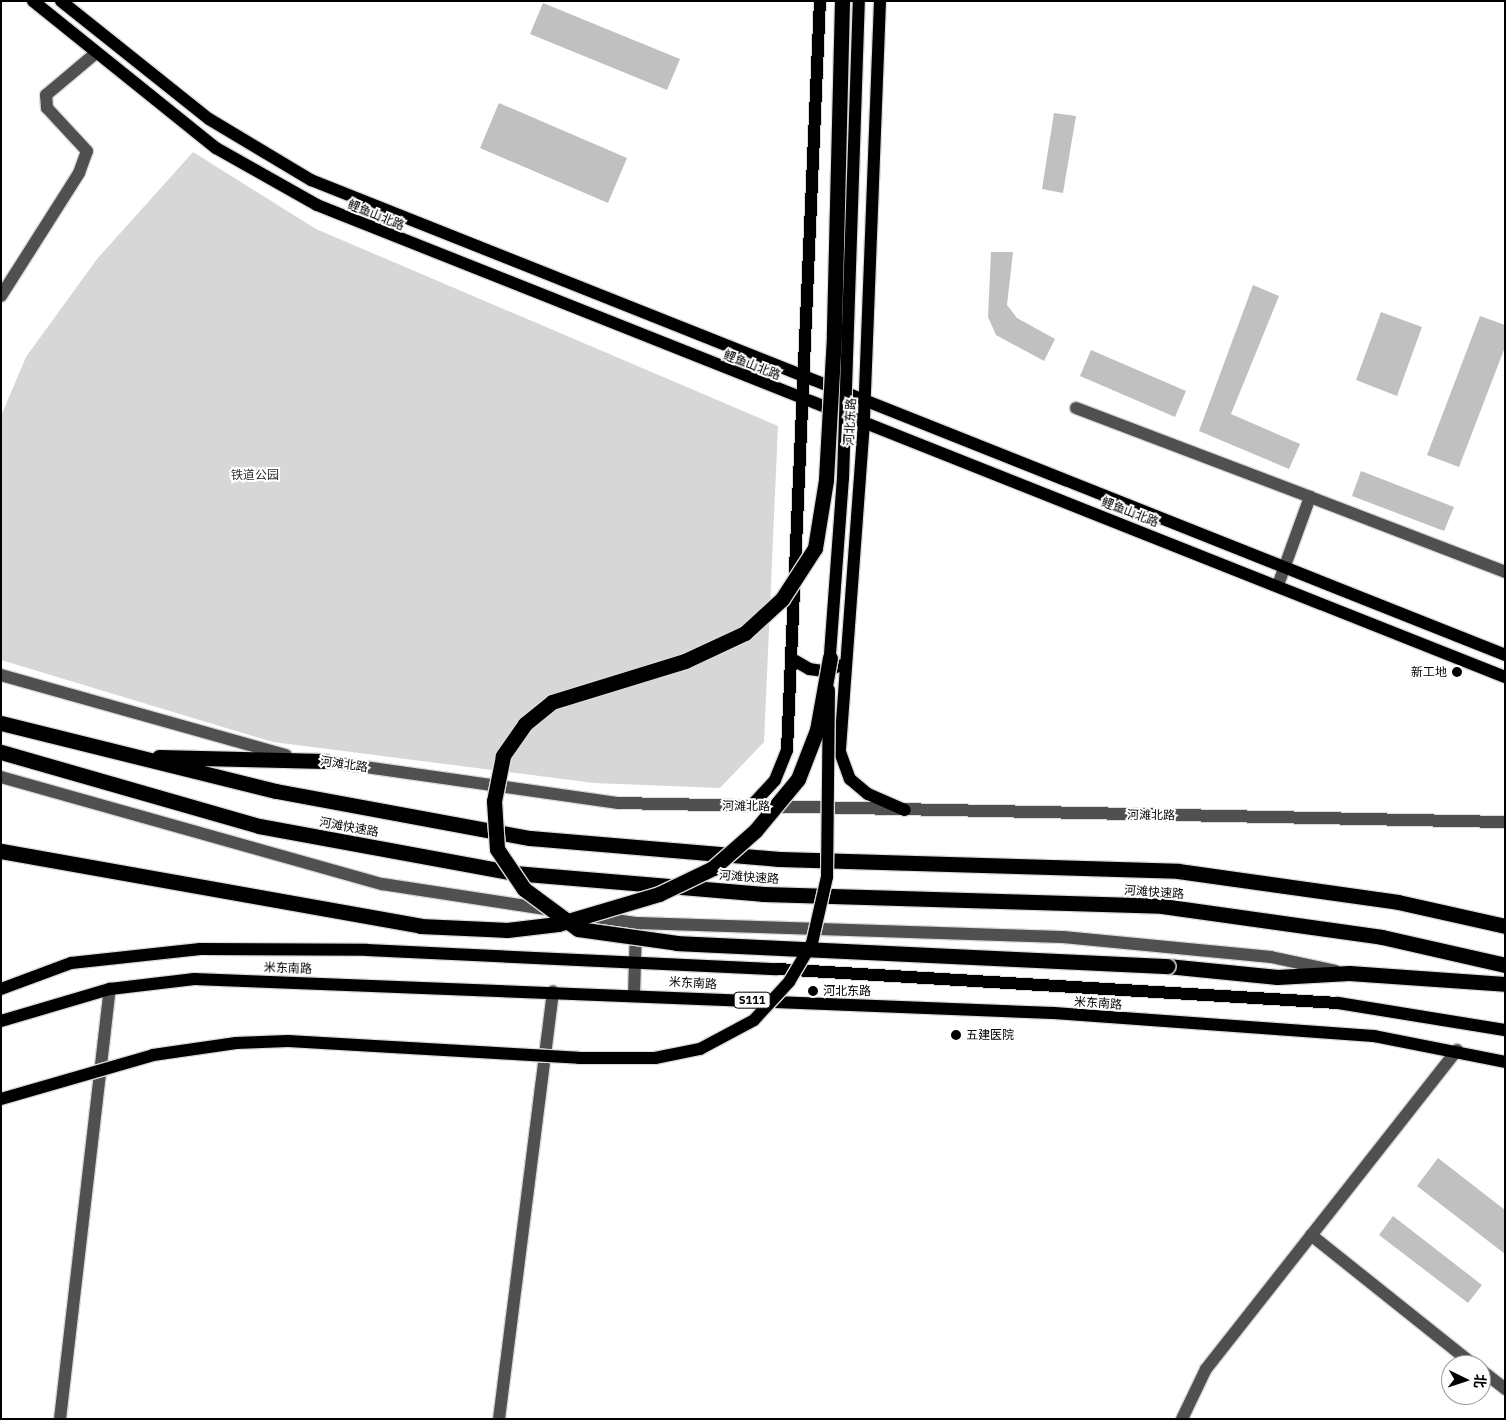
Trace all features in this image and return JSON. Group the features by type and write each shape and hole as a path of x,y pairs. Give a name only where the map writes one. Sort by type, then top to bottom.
{"highway":[{"path":"842,1 834,336 826,480 815,548 782,599 745,633 685,661 552,702 525,724 503,756 494,801 497,848 524,889 578,929 676,943 1167,966 1277,977 1349,974 1505,984"},
{"path":"1,851 420,926 507,930 558,924 659,894 704,872 755,831 798,779 817,730 830,658"},
{"name":"河滩快速路","path":"1,723 118,755 276,791 530,838 779,859 1178,871 1398,902 1505,926"},
{"name":"河滩快速路","path":"1,752 259,826 514,873 763,894 1162,906 1382,937 1505,965"},
{"path":"118,755 325,761"}],"main road":[{"name":"鲤鱼山北路","path":"33,1 216,148 318,206 805,400 1278,585 1505,677"},
{"name":"鲤鱼山北路","path":"62,1 209,119 311,180 1505,655"},
{"path":"751,806 775,780 787,750 806,378 820,1"},
{"path":"1,1099 153,1055 236,1044 288,1041 580,1058 655,1058 700,1049 754,1020 789,982 812,943 827,876 830,658 843,478 859,1"},
{"name":"河北东路","path":"880,1 864,422 840,752 850,779 868,794 905,810"},
{"path":"792,659 809,669 824,671 846,664"},
{"name":"米东南路","path":"1,989 71,963 200,949 366,950 634,962 1338,1002 1505,1030"},
{"name":"米东南路","path":"1,1021 110,989 194,979 634,994 1063,1014 1374,1036 1457,1050 1505,1062"}],"street":[{"path":"1,296 79,173 87,151 47,108 46,95 96,53"},
{"path":"1076,408 1505,572"},
{"path":"1278,585 1310,497"},
{"name":"河滩北路","path":"1,675 278,754 618,803 1505,822"},
{"path":"1,777 382,884 636,923 1063,937 1271,957 1349,974"},
{"path":"634,994 636,923"},
{"path":"60,1419 110,989"},
{"path":"498,1419 554,991"},
{"path":"1182,1419 1206,1369 1457,1050"},
{"path":"1311,1235 1461,1355"},
{"path":"1491,1378 1505,1389"}],"green space":[{"name":"铁道公园","path":"193,152 316,229 778,426 764,742 720,788 594,783 273,742 1,660 1,416 26,357 97,259"}],"building":[{"path":"543,3 680,59 667,90 530,34"},
{"path":"499,103 627,158 608,203 480,148"},
{"path":"1054,113 1076,116 1063,193 1042,189"},
{"path":"991,252 1013,252 1007,305 1017,318 1055,339 1044,361 996,335 988,317"},
{"path":"1253,285 1279,296 1231,414 1300,444 1289,469 1199,431"},
{"path":"1381,312 1422,327 1397,396 1356,380"},
{"path":"1480,316 1505,325 1505,347 1459,467 1427,455"},
{"path":"1091,350 1186,391 1175,417 1080,376"},
{"path":"1361,471 1454,507 1444,531 1352,496"},
{"path":"1438,1158 1505,1210 1505,1254 1417,1186"},
{"path":"1393,1216 1482,1285 1468,1303 1379,1235"}],"place":[{"name":"新工地","path":"1457,672"},
{"name":"河北东路","path":"813,991"},
{"name":"五建医院","path":"956,1035"}]}
